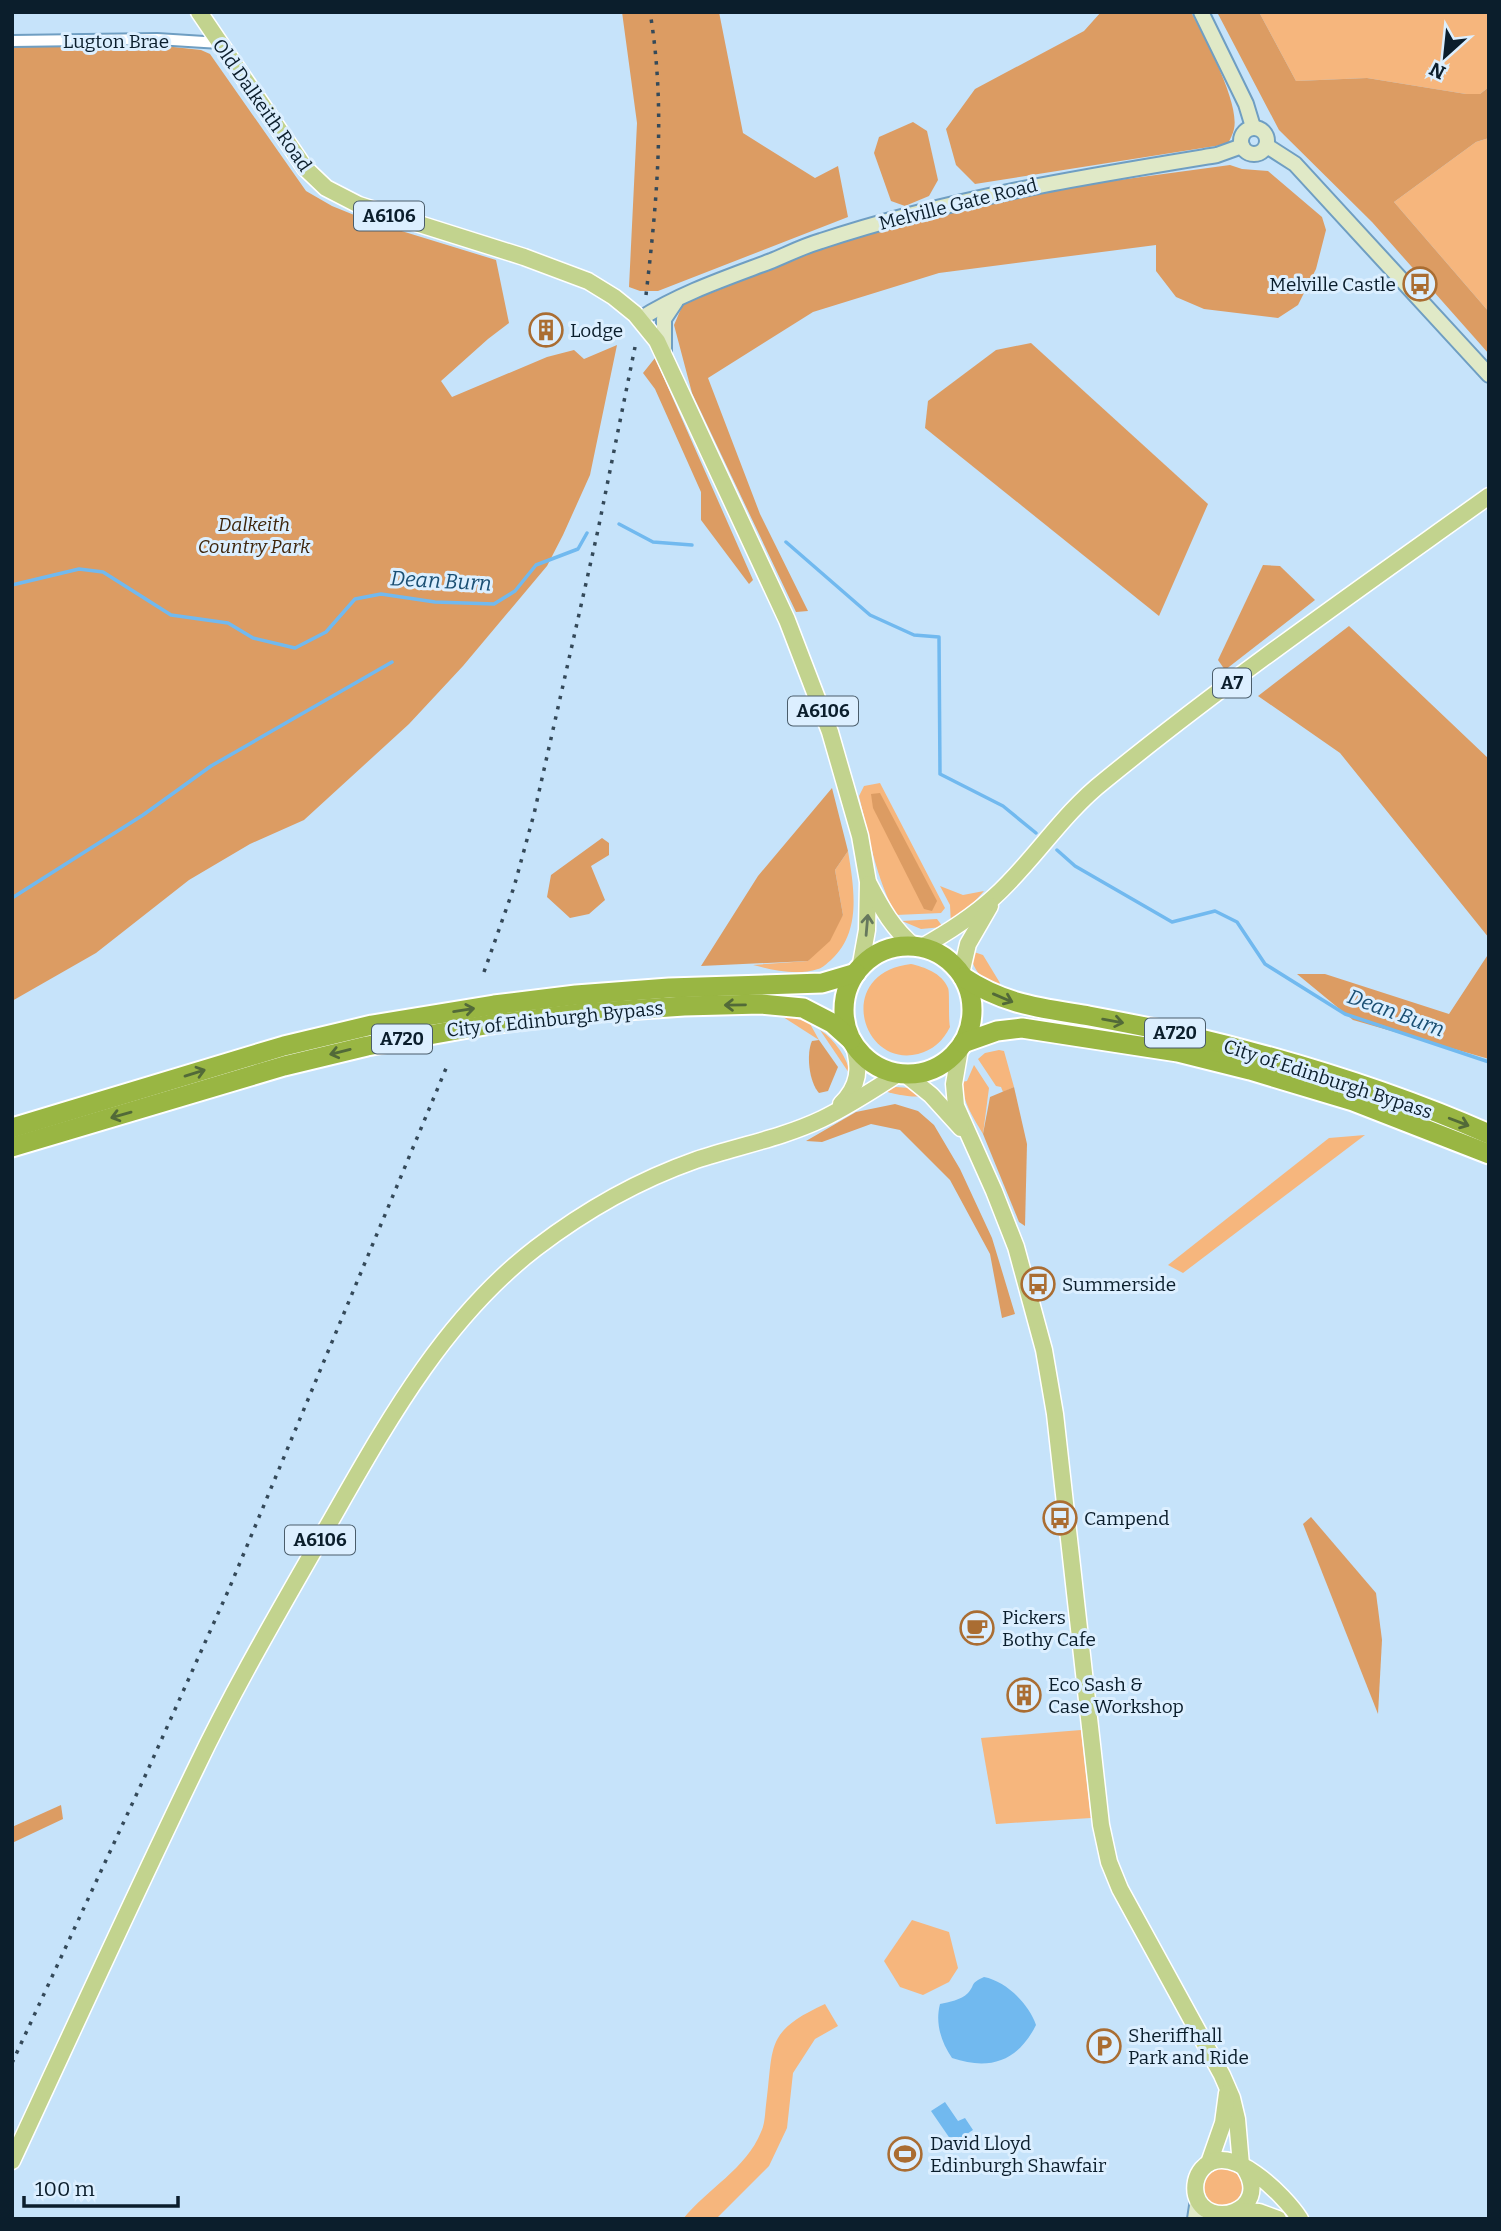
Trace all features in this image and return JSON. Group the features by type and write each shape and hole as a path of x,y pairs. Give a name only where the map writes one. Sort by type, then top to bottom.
{"highway":[{"path":"917,947 941,955 962,976 968,988 971,1022 962,1046 940,1066 928,1071 901,1074 874,1065 852,1042 844,1013 845,999 858,971 871,958 887,950 917,947"},
{"name":"City of Edinburgh Bypass","path":"12,1128 263,1052 372,1025 576,995 694,987 822,983 858,971"},
{"name":"City of Edinburgh Bypass","path":"962,976 1016,1003 1142,1026 1302,1067 1404,1101 1489,1134"},
{"name":"City of Edinburgh Bypass","path":"12,1147 284,1066 367,1046 491,1024 582,1013 761,1004 803,1008 832,1023 852,1042"},
{"name":"City of Edinburgh Bypass","path":"962,1046 998,1031 1022,1028 1178,1052 1353,1101 1489,1154"}],"main road":[{"name":"Old Dalkeith Road","path":"199,12 304,168 326,188 374,211 571,274 602,289 640,318"},
{"name":"A6106","path":"640,318 665,354 797,644 830,732 845,780 868,882 867,930 858,971"},
{"name":"A7","path":"917,947 957,927 996,895 1052,832 1101,783 1172,727 1489,496"},
{"name":"A6106","path":"868,882 898,933 917,947"},
{"name":"A7","path":"962,976 968,944 996,895"},
{"name":"A6106","path":"832,1113 847,1098 856,1083 858,1059 852,1042"},
{"path":"962,1046 955,1067 956,1106 1016,1247 1044,1350 1055,1415 1101,1825 1109,1862 1120,1889 1228,2087 1237,2119 1243,2167 1252,2187 1247,2205 1229,2215"},
{"name":"A6106","path":"12,2161 191,1778 255,1653 388,1423 451,1332 497,1283 532,1251 566,1226 605,1203 640,1184 687,1164 798,1128 863,1097 901,1074"},
{"path":"901,1074 931,1094 968,1135"},
{"path":"1228,2087 1223,2123 1209,2163 1198,2175 1198,2199 1209,2212 1229,2215 1259,2213 1278,2219"},
{"path":"1238,2136 1250,2161 1268,2183"},
{"path":"1209,2163 1231,2160 1243,2167 1280,2193 1300,2219"}],"street":[{"path":"1201,12 1246,104 1253,127"},
{"name":"Lugton Brae","path":"12,41 157,39 220,43"},
{"path":"1253,127 1266,134 1267,146 1256,155 1246,152 1241,137 1253,127"},
{"name":"Melville Gate Road","path":"640,318 683,296 818,241 930,208 1076,177 1217,155 1242,146"},
{"path":"1267,146 1295,163 1489,376"},
{"path":"665,354 664,319 673,304 683,296"},
{"path":"1195,2219 1198,2199"}],"shaded area":[{"path":"1259,12 1489,12 1489,87 1480,94 1466,94 1367,78 1296,81"},
{"path":"1489,138 1489,312 1394,202 1476,142"},
{"path":"880,783 945,908 941,913 896,915 889,901 874,857 859,796 864,786"},
{"path":"848,851 853,894 852,923 841,949 823,967 810,971 785,972 753,965 808,961 843,915 835,870"},
{"path":"940,886 963,895 984,891 951,925 950,905"},
{"path":"937,919 943,927 921,929 902,921"},
{"path":"971,951 983,955 1000,983 997,990 976,969"},
{"path":"911,964 942,978 949,990 950,1027 941,1041 928,1050 918,1054 898,1055 882,1047 870,1034 864,1018 864,1000 872,984 887,971"},
{"path":"780,1015 809,1022 819,1040"},
{"path":"820,1030 840,1050 851,1076"},
{"path":"1004,1051 1014,1087 1003,1092 978,1059 985,1053"},
{"path":"974,1065 989,1088 983,1134 969,1110 963,1090 962,1082 967,1081"},
{"path":"910,1088 922,1096 883,1090"},
{"path":"1365,1135 1183,1273 1168,1265 1329,1138"},
{"path":"1081,1730 1091,1818 996,1824 981,1738"},
{"path":"912,1920 949,1932 958,1968 949,1982 923,1995 900,1987 884,1961"},
{"path":"825,2004 838,2026 815,2039 793,2073 787,2128 769,2166 716,2219 683,2219 736,2168 754,2145 764,2122 772,2054 782,2033 791,2023"},
{"path":"1223,2168 1237,2173 1242,2187 1237,2201 1223,2206 1209,2201 1204,2187 1209,2173"}],"green space":[{"path":"622,12 719,12 743,133 815,178 838,166 848,217 658,291 640,291 629,287 637,123"},
{"path":"1101,12 1191,12 1220,70 1232,103 1234,129 1228,144 975,184 956,165 946,129 975,89 1084,31"},
{"path":"1217,12 1259,12 1296,81 1367,78 1466,94 1480,94 1489,87 1489,138 1476,142 1394,202 1489,312 1489,354 1372,222 1279,130"},
{"name":"Dalkeith Country Park","path":"155,45 201,50 210,54 306,191 332,206 369,221 496,260 509,323 441,381 452,397 547,357 574,350 584,359 617,345 590,475 563,535 547,566 463,666 409,724 304,820 250,844 189,880 96,953 12,1001 12,47"},
{"path":"913,122 927,131 938,180 929,196 905,206 891,201 874,153 879,137"},
{"path":"1230,165 1268,171 1322,217 1326,230 1316,269 1298,305 1278,318 1204,309 1176,297 1156,271 1156,245 939,273 813,312 708,378 760,514 808,611 796,612 692,393 674,325 683,304 847,239 1023,193"},
{"path":"1031,343 1208,504 1159,616 925,428 928,401 996,350"},
{"path":"655,358 753,580 749,584 701,520 701,492 655,389 643,373"},
{"path":"1263,565 1280,566 1315,600 1225,670 1218,660"},
{"path":"1349,626 1489,759 1489,938 1340,753 1258,696"},
{"path":"832,788 848,851 835,870 843,915 830,941 808,961 701,966 758,876"},
{"path":"880,793 937,901 932,911 924,909 873,808 871,794"},
{"path":"602,838 609,843 609,855 591,866 605,900 589,914 570,918 547,897 551,875"},
{"path":"1489,953 1489,1059 1353,1020 1297,974 1325,974 1449,1014"},
{"path":"819,1040 838,1067 828,1091 819,1093 813,1082 809,1060 812,1041"},
{"path":"1014,1087 1027,1144 1025,1226 1019,1222 983,1134 990,1097"},
{"path":"895,1104 918,1111 934,1125 960,1169 992,1238 1015,1314 1002,1318 990,1254 950,1180 900,1130 871,1124 822,1142 806,1141 856,1112"},
{"path":"1311,1517 1376,1593 1382,1640 1378,1714 1303,1524"},
{"path":"61,1805 63,1819 12,1843 12,1827"}],"water":[{"path":"984,1977 1000,1983 1016,1995 1028,2009 1036,2025 1021,2047 1001,2060 979,2063 952,2058 940,2032 940,2004 962,1997 974,1983"},
{"path":"945,2102 958,2121 965,2118 973,2130 953,2143 931,2111"}],"waterway":[{"name":"Dean Burn","path":"619,524 653,542 692,545"},
{"name":"Dean Burn","path":"12,585 79,569 103,572 171,615 228,623 253,638 295,648 326,632 355,599 381,594 435,602 494,604 515,591 536,565 578,549 587,533"},
{"name":"Dean Burn","path":"786,542 870,615 914,635 939,637 940,774 1003,806 1036,833"},
{"path":"12,898 143,815 211,766 392,662"},
{"name":"Dean Burn","path":"1057,850 1075,866 1172,922 1215,911 1237,922 1265,964 1345,1014 1489,1062"}],"railway":[{"path":"646,295 654,224 659,119 650,12"},
{"path":"484,972 514,887 534,814 598,530 635,347"},
{"path":"12,2063 229,1589 447,1066"}],"place":[{"name":"Melville Castle","path":"1420,284"},
{"name":"Lodge","path":"546,330"},
{"name":"Summerside","path":"1038,1284"},
{"name":"Campend","path":"1060,1518"},
{"name":"Pickers Bothy Cafe","path":"977,1628"},
{"name":"Eco Sash & Case Workshop","path":"1024,1695"},
{"name":"Sheriffhall Park and Ride","path":"1104,2046"},
{"name":"David Lloyd Edinburgh Shawfair","path":"905,2154"}]}
